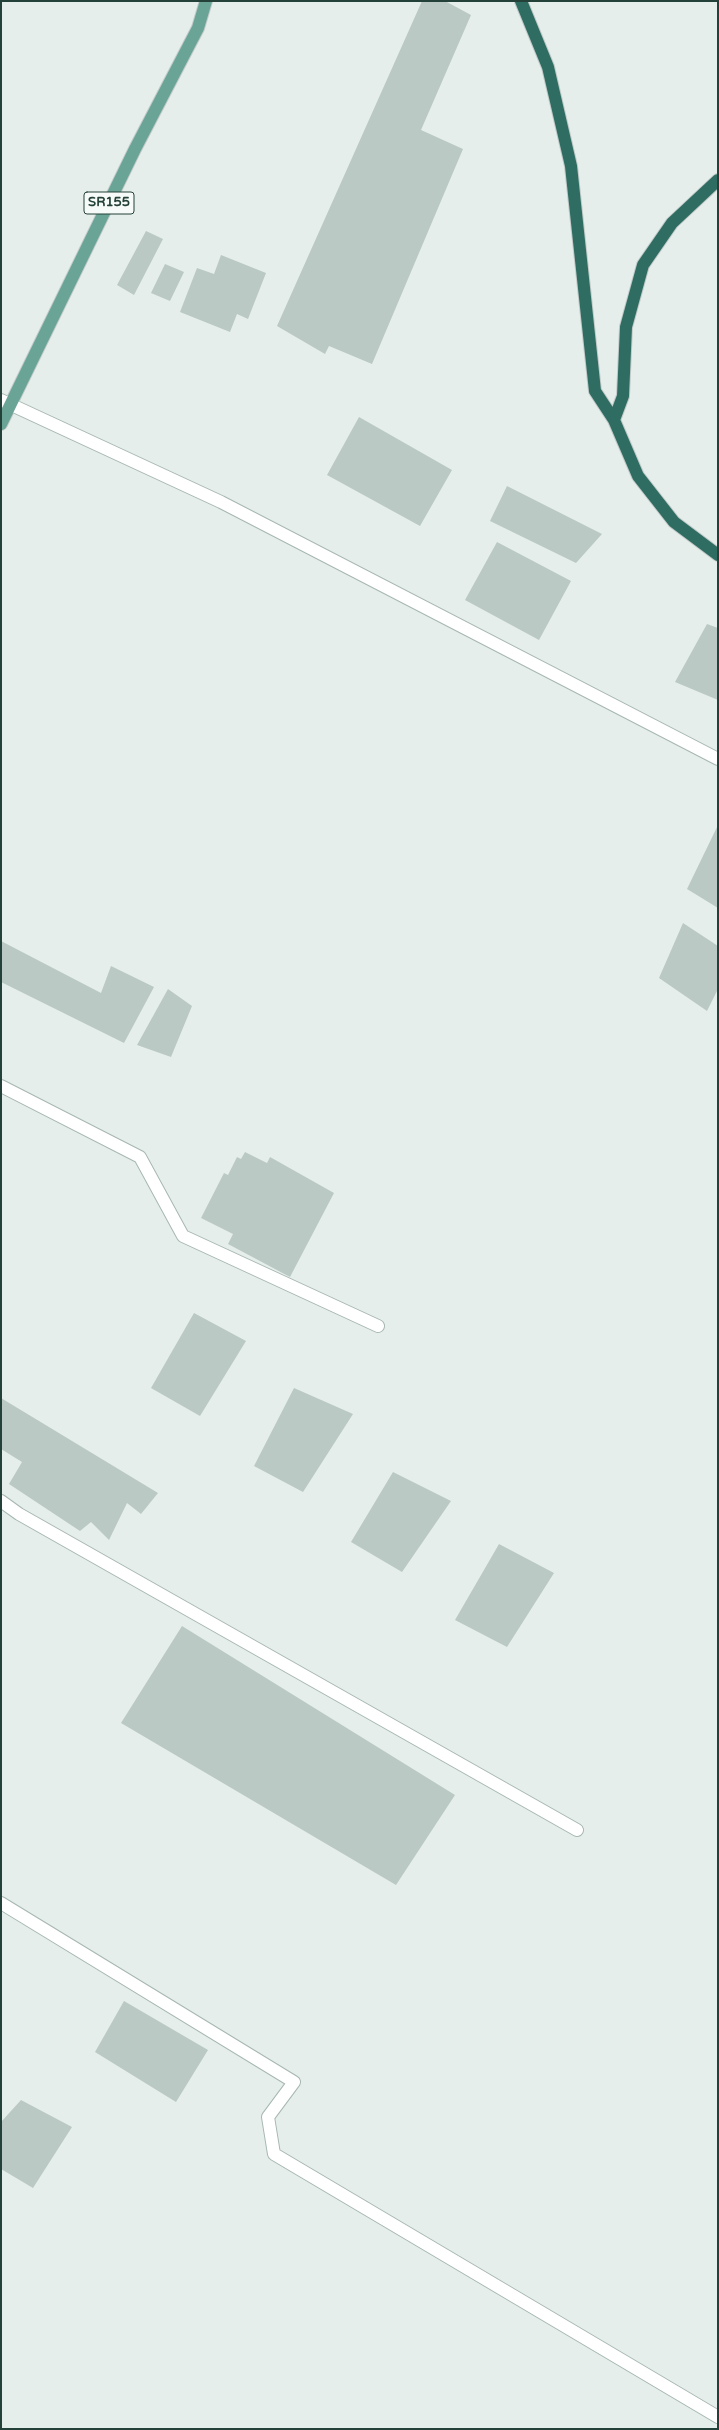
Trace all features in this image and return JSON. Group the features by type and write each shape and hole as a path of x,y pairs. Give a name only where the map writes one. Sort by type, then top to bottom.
{"highway":[{"path":"521,1 548,67 571,166 595,391 614,420 638,476 674,522 718,555"},
{"path":"614,420 623,396 626,327 643,265 672,223 718,180"}],"main road":[{"name":"SR155","path":"1,424 6,402 198,28 206,1"}],"street":[{"path":"6,402 221,502 718,759"},
{"path":"1,1086 140,1157 183,1236 378,1326"},
{"path":"1,1501 19,1514 577,1830"},
{"path":"1,1903 294,2082 268,2117 274,2154 718,2417"}],"building":[{"path":"422,1 445,1 471,15 421,130 463,149 372,364 329,346 325,354 277,326"},
{"path":"146,231 163,239 134,295 117,285"},
{"path":"221,255 266,273 248,319 237,314 230,332 180,312 197,268 214,274"},
{"path":"165,264 184,272 170,301 151,293"},
{"path":"359,417 452,470 420,526 327,475"},
{"path":"507,486 602,534 576,563 490,521"},
{"path":"497,542 571,581 539,640 465,600"},
{"path":"707,624 718,628 718,700 675,682"},
{"path":"718,825 718,908 687,889"},
{"path":"683,923 718,946 718,989 707,1011 659,978"},
{"path":"1,941 101,993 111,966 154,987 124,1043 1,982"},
{"path":"168,989 192,1006 171,1057 137,1045"},
{"path":"245,1152 267,1163 270,1157 334,1193 290,1277 228,1244 233,1234 201,1218 224,1173 228,1175 237,1157 241,1159"},
{"path":"194,1313 246,1341 200,1416 151,1388"},
{"path":"294,1388 353,1414 303,1492 254,1466"},
{"path":"1,1398 158,1493 141,1514 127,1503 109,1540 91,1522 80,1531 9,1484 22,1462 1,1449"},
{"path":"393,1472 451,1501 402,1572 351,1542"},
{"path":"499,1544 554,1573 507,1647 455,1620"},
{"path":"182,1626 455,1795 396,1885 121,1723"},
{"path":"124,2001 208,2050 176,2102 95,2052"},
{"path":"21,2100 72,2127 33,2188 1,2169 1,2122"}]}
